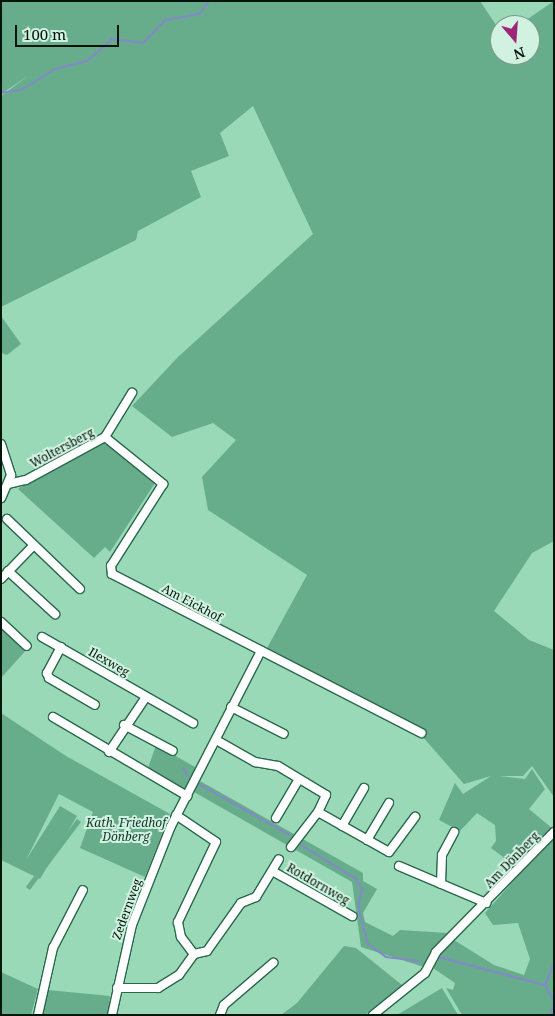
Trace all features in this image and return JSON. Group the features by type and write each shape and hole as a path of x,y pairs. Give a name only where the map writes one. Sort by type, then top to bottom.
{"street":[{"name":"Woltersberg","path":"8,484 26,480 105,437 132,393"},
{"name":"Am Eickhof","path":"105,437 163,484 111,566 112,574 420,733"},
{"path":"1,444 9,461 8,484 1,498"},
{"path":"7,519 80,589"},
{"path":"1,578 34,545"},
{"path":"8,571 54,614"},
{"path":"1,622 27,646"},
{"name":"Ilexweg","path":"42,636 193,723"},
{"path":"61,647 47,673 49,678 95,705"},
{"name":"Zedernweg","path":"112,1015 132,925 176,815 218,741 231,707 261,651"},
{"path":"109,752 124,724 135,717 146,697"},
{"path":"231,707 284,734"},
{"path":"53,717 109,752 187,796"},
{"path":"124,724 172,751"},
{"path":"218,741 299,779 326,795 318,812 291,848"},
{"path":"276,818 299,779"},
{"path":"342,826 364,788"},
{"path":"367,840 389,803"},
{"path":"318,812 390,852 415,817"},
{"path":"176,815 216,842 178,922 181,937 194,954"},
{"path":"441,884 442,855 454,832"},
{"name":"Am Dönberg","path":"373,1015 425,973 436,952 486,904 554,832"},
{"name":"Rotdornweg","path":"118,988 158,988 179,975 194,954 207,951 241,903 256,897 274,872 279,859"},
{"name":"Am Dönberg","path":"399,866 486,904"},
{"name":"Rotdornweg","path":"274,872 352,916"},
{"path":"38,1015 54,948 83,890"},
{"path":"220,1015 224,1005 273,963"}],"green space":[{"path":"1,1 480,1 490,16 490,65 540,65 540,15 534,15 554,1 554,541 532,553 494,611 529,640 554,650 554,797 532,766 523,776 499,776 525,779 532,769 545,789 529,809 553,829 517,867 491,848 496,841 495,825 477,813 460,831 439,820 455,783 463,794 491,776 464,784 422,736 422,728 266,650 307,575 208,510 202,477 236,440 213,423 172,437 132,406 178,357 313,234 253,106 220,133 229,156 191,171 201,197 138,231 136,240 1,307 1,96 28,76 1,94"},
{"path":"1,316 21,344 7,355 1,353"},
{"path":"97,437 155,483 110,552 105,547 94,558 18,489 25,484 21,477"},
{"path":"1,624 28,648 1,678"},
{"name":"Kath. Friedhof Dönberg","path":"1,713 66,756 170,814 145,877 80,848 93,812 59,794 26,860 60,806 77,816 40,879 1,860"},
{"path":"156,745 197,768 185,791 148,768"},
{"path":"200,781 363,873 363,881 377,889 363,913 365,922 393,936 400,930 448,933 424,967 361,947 352,882 194,792"},
{"path":"77,819 81,822 30,890 26,887"},
{"path":"554,835 554,1015 462,1015 446,988 453,990 455,983 433,968 434,962 454,940 494,965 524,975 530,959 518,923 493,925 485,913"},
{"path":"344,946 356,948 402,985 365,1015 281,1015 297,1003"},
{"path":"1,972 38,989 31,1015 1,1015"},
{"path":"442,988 458,1015 397,1015"},
{"path":"48,990 110,996 108,1015 42,1015"}],"waterway":[{"path":"1,93 23,89 55,69 87,61 112,39 143,43 165,20 199,14 209,1"},
{"path":"183,768 188,776"},
{"path":"199,784 290,835"},
{"path":"301,845 356,879 362,889 358,907 368,944 386,957 419,961"},
{"path":"438,957 545,985"},
{"path":"554,963 545,985 554,1001"},
{"path":"550,1015 554,1003"}]}
